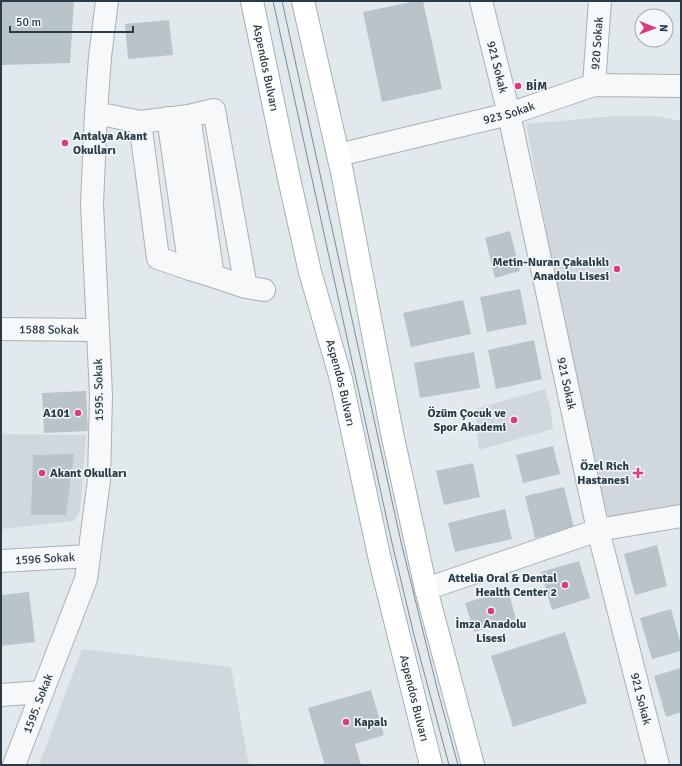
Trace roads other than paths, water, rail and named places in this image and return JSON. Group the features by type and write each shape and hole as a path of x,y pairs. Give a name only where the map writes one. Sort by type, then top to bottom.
{"main road":[{"name":"Aspendos Bulvarı","path":"252,1 310,272 341,379 380,560 431,765"},
{"path":"304,1 342,172 392,432 426,589 473,765"}],"street":[{"name":"1595. Sokak","path":"14,765 86,579 99,480 101,395 92,204 100,57 107,1"},
{"name":"921 Sokak","path":"481,1 508,114 598,530 658,765"},
{"name":"920 Sokak","path":"594,85 600,1"},
{"name":"923 Sokak","path":"338,155 508,114 594,85 681,86"},
{"path":"96,113 140,122 189,116 214,110 255,289 158,258 140,122"},
{"path":"189,116 213,276"},
{"path":"168,118 190,269"},
{"name":"1588 Sokak","path":"1,329 97,330"},
{"path":"426,589 598,530 681,516"},
{"name":"1596 Sokak","path":"1,561 89,556"},
{"path":"1,695 42,692"}],"tram line":[{"path":"273,1 392,543 414,635 449,765"},
{"path":"282,1 401,542 437,688 458,765"}],"place":[{"name":"BİM","path":"518,86"},
{"name":"Antalya Akant Okulları","path":"65,143"},
{"name":"Metin-Nuran Çakalıklı Anadolu Lisesi","path":"617,269"},
{"name":"A101","path":"78,413"},
{"name":"Özüm Çocuk ve Spor Akademi","path":"514,420"},
{"name":"Akant Okulları","path":"42,473"},
{"name":"Özel Rich Hastanesi","path":"638,473"},
{"name":"Attelia Oral & Dental Health Center 2","path":"565,585"},
{"name":"İmza Anadolu Lisesi","path":"491,611"},
{"name":"Kapalı","path":"346,722"}]}
